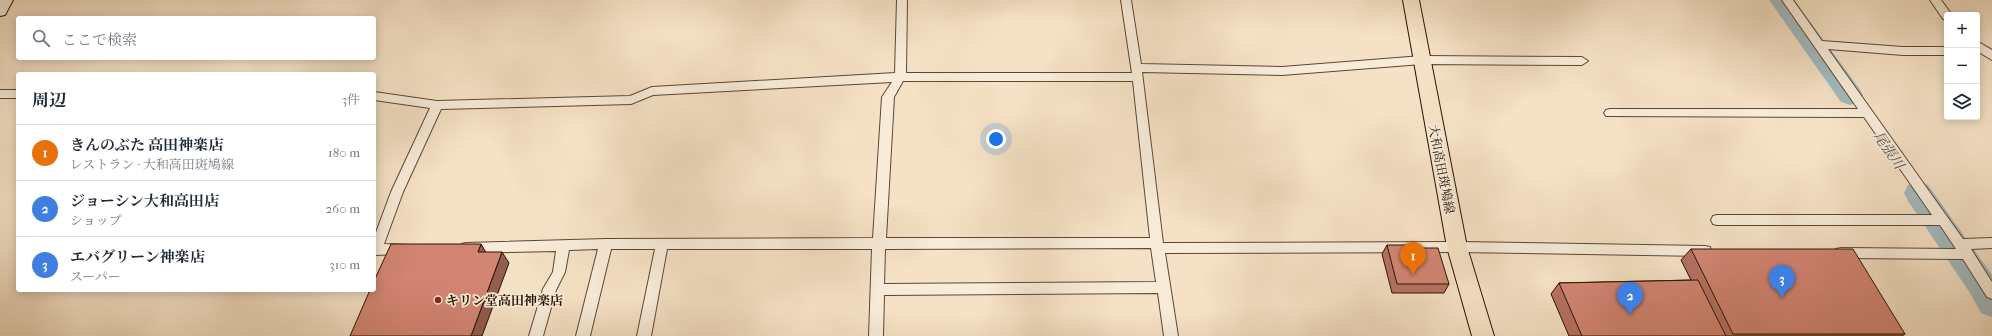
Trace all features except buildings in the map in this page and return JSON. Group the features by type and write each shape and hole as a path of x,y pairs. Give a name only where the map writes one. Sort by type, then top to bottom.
{"main road":[{"path":"0,11 6,0"},
{"name":"大和高田斑鳩線","path":"1411,0 1457,247 1483,336"}],"street":[{"path":"876,336 879,244 888,97 900,77 902,0"},
{"path":"1126,0 1137,73 1157,245 1171,336"},
{"path":"1787,0 1938,221 1992,293"},
{"path":"1935,0 1944,12"},
{"path":"1819,45 1902,51 1944,51"},
{"path":"376,96 437,105 631,100 652,91 900,77 1282,71 1422,60 1582,61"},
{"path":"0,94 16,94"},
{"path":"376,247 397,192 437,105"},
{"path":"1610,113 1864,113"},
{"path":"1717,220 1938,221"},
{"path":"1829,253 1961,251 1992,242"},
{"path":"454,248 606,244 879,244 1457,247 1718,251"},
{"path":"583,336 606,244"},
{"path":"644,336 662,244"},
{"path":"536,336 550,289 559,272 562,245"},
{"path":"376,250 415,249"},
{"path":"1853,253 1861,266"},
{"path":"877,290 1164,287"}],"waterway":[{"name":"尾張川","path":"1781,0 1850,95"},
{"name":"尾張川","path":"1918,193 1981,284 1992,304"}],"place":[{"name":"きんのぶた 高田神楽店","path":"1413,275"},
{"name":"エバグリーン神楽店","path":"1782,298"},
{"name":"キリン堂高田神楽店","path":"438,300"},
{"name":"ジョーシン大和高田店","path":"1630,315"}]}
